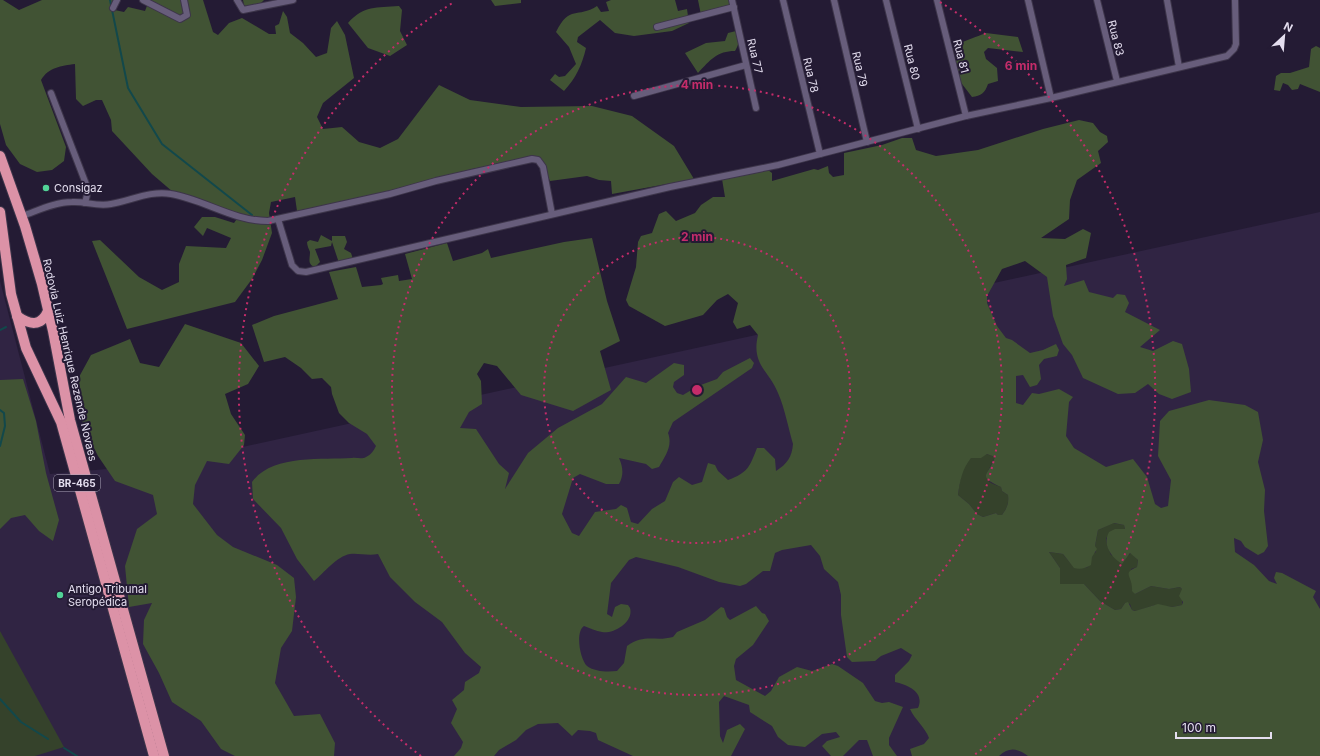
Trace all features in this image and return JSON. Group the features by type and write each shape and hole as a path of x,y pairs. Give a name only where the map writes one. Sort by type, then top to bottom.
{"highway":[{"name":"Rodovia Luiz Henrique Rezende Novaes","path":"0,156 22,216 48,310 70,420 164,756"},
{"name":"Rodovia Luiz Henrique Rezende Novaes","path":"0,212 8,280 17,316 31,362 60,422 154,756"},
{"path":"17,316 27,322 36,324 43,320 48,310"}],"street":[{"path":"113,8 117,0"},
{"path":"143,0 180,19 186,15 184,0"},
{"path":"237,0 241,8 247,9 293,0"},
{"name":"Rua 77","path":"732,0 756,108"},
{"name":"Rua 78","path":"783,0 820,154"},
{"name":"Rua 79","path":"834,0 867,142"},
{"name":"Rua 80","path":"886,0 918,129"},
{"name":"Rua 81","path":"937,0 966,116"},
{"path":"1028,0 1051,98"},
{"name":"Rua 83","path":"1097,0 1116,81"},
{"path":"1166,0 1179,67"},
{"path":"278,219 292,265 295,269 303,272 820,154 966,116 1051,98 1231,54 1236,44 1235,0"},
{"path":"657,27 734,7"},
{"path":"634,96 746,65"},
{"path":"51,93 86,184 87,195 85,203"},
{"path":"22,216 61,203 105,205 135,198 169,194 253,221 278,219 390,194 436,181 532,159 538,160 543,167 552,214"}],"shaded area":[{"path":"1320,212 1320,756 0,756 0,281 50,474 164,464"}],"green space":[{"path":"0,0 3,0 19,10 42,0 113,0 110,9 124,12 128,7 145,11 148,3 146,0 203,0 213,32 218,35 229,23 242,18 269,34 276,34 275,26 279,24 283,11 287,17 290,33 303,43 316,57 327,53 331,28 337,21 345,35 354,78 323,103 317,117 323,129 342,127 359,142 380,148 398,139 439,85 470,100 521,107 592,106 632,116 674,146 694,179 612,194 611,181 599,180 587,176 550,181 538,156 472,169 377,194 297,211 295,197 271,202 269,213 272,233 262,260 252,279 235,302 127,329 92,241 100,240 139,277 162,290 179,282 179,264 186,246 226,248 231,238 207,228 203,236 194,227 202,217 215,217 234,223 239,216 173,192 152,174 112,131 111,120 102,100 96,100 83,106 76,99 75,64 52,70 48,72 41,80 66,147 64,161 52,170 37,172 20,164 6,145 0,124"},
{"path":"243,0 264,0 259,5 248,8 244,5"},
{"path":"491,0 521,0 521,3 495,6"},
{"path":"611,0 675,0 678,11 687,9 689,23 672,31 634,36 615,33 600,20 578,37 577,42 586,48 575,76 564,91 550,80 555,74 559,77 565,76 576,64 569,47 556,32 561,23 574,13 584,12 597,6 601,12 609,11 606,2"},
{"path":"698,0 729,0 731,9 701,15"},
{"path":"399,6 402,10 400,31 407,45 390,56 368,48 348,23 359,13 371,8"},
{"path":"736,31 739,36 739,41 735,51 729,51 714,57 698,73 685,53 706,43 725,41 728,33"},
{"path":"986,33 1018,37 1023,52 988,48 984,52 986,59 997,68 998,81 988,84 986,90 982,94 972,97 959,80 953,48 963,42"},
{"path":"1316,46 1320,48 1320,92 1300,84 1298,89 1292,90 1288,85 1283,83 1280,91 1274,90 1276,76 1281,73 1290,73 1309,67 1311,49"},
{"path":"1079,120 1093,123 1100,132 1107,136 1108,142 1098,151 1101,163 1077,180 1070,200 1069,219 1041,238 1065,239 1083,229 1091,233 1086,258 1066,265 1067,279 1064,286 1084,280 1089,292 1113,298 1117,294 1125,295 1129,303 1125,312 1160,330 1140,347 1153,351 1173,341 1182,344 1189,369 1191,392 1172,399 1159,394 1148,384 1135,393 1118,394 1083,378 1072,355 1063,344 1053,316 1047,277 1025,261 1002,269 987,296 987,303 997,326 1006,338 1012,340 1030,353 1043,350 1056,344 1059,350 1057,356 1044,359 1039,365 1041,379 1037,385 1030,387 1023,375 1016,376 1016,403 1023,405 1032,393 1039,394 1059,389 1073,397 1069,402 1066,436 1074,448 1106,467 1133,459 1147,477 1155,504 1161,508 1168,506 1171,480 1158,456 1160,421 1169,411 1209,400 1245,405 1258,412 1263,440 1258,462 1265,490 1264,511 1268,546 1264,552 1258,555 1245,547 1241,541 1234,538 1235,552 1254,565 1269,581 1277,584 1274,578 1276,572 1282,573 1316,591 1313,597 1320,609 1320,756 1028,756 1017,750 1010,750 999,756 912,756 910,749 924,744 929,738 910,709 918,708 920,702 917,694 910,687 895,682 895,675 909,661 912,655 901,648 881,656 875,661 852,662 847,657 841,615 841,595 838,582 824,569 820,556 811,545 782,550 775,553 770,571 763,571 746,584 740,586 719,582 678,567 636,557 629,560 611,583 607,614 612,617 615,607 621,604 628,605 630,608 629,618 622,626 612,631 600,632 584,626 581,629 579,639 584,663 590,668 598,670 617,671 624,663 627,646 633,642 645,639 673,637 677,632 705,620 721,607 724,608 727,617 730,620 756,606 762,613 765,614 769,621 753,645 736,659 734,666 736,680 765,696 771,691 779,677 797,667 812,671 832,664 838,666 863,683 875,701 882,703 889,702 903,707 889,738 889,745 897,756 873,756 867,740 859,740 843,756 831,756 822,746 827,741 840,737 836,732 822,734 805,747 788,745 778,737 772,726 750,712 749,705 724,696 719,702 720,736 723,743 727,730 740,724 745,729 731,756 633,756 598,740 596,733 590,731 578,730 572,736 558,723 538,724 526,730 516,740 499,750 494,756 454,756 461,748 463,742 451,723 457,709 452,700 464,690 465,682 479,673 481,667 465,653 442,622 415,602 390,577 378,554 345,555 314,581 297,559 281,528 253,499 252,482 261,473 272,467 298,460 364,458 373,451 376,446 367,434 349,423 339,413 331,387 322,378 312,379 301,368 285,357 264,362 252,325 274,316 338,299 329,272 356,267 362,287 381,285 383,284 381,278 398,275 399,281 412,279 405,254 447,243 453,261 482,253 488,249 491,258 564,242 592,238 607,301 620,341 600,351 611,390 573,411 521,395 497,366 484,363 477,374 481,381 482,404 469,412 460,428 476,429 499,464 509,473 505,489 528,453 558,428 602,404 626,377 646,383 674,363 684,365 684,375 674,382 673,387 677,393 683,395 698,386 717,379 723,372 750,358 754,363 752,368 673,422 668,433 670,442 669,447 659,467 652,469 646,464 619,458 622,477 619,484 606,484 580,474 573,478 562,514 572,533 579,536 595,512 616,509 621,505 627,508 631,522 638,524 652,509 665,501 673,482 679,477 692,485 702,482 708,463 715,465 718,471 728,480 744,472 750,464 757,448 764,448 775,459 776,471 788,460 793,444 785,412 778,393 759,360 756,345 758,335 750,325 737,329 733,322 738,303 728,294 717,300 703,315 665,326 629,306 626,300 636,267 638,242 641,236 652,233 659,214 666,211 676,221 695,213 701,205 713,197 725,197 722,179 768,170 772,173 772,181 814,169 818,170 828,166 829,173 833,177 844,175 844,153 882,145 902,138 912,138 916,150 936,156 978,150 1043,129","holes":["987,454 995,457 986,478 1001,487 1002,491 1008,495 1008,503 1002,515 998,515 996,513 983,517 977,514 969,504 958,495 965,466 971,458 981,458","1114,523 1124,525 1125,529 1115,529 1109,532 1107,537 1107,546 1111,554 1122,564 1130,553 1138,560 1137,567 1132,569 1129,573 1132,591 1135,594 1151,586 1169,589 1180,587 1182,589 1179,596 1183,602 1182,605 1172,607 1158,604 1135,611 1132,610 1128,602 1125,603 1121,609 1115,610 1100,601 1084,584 1060,584 1060,568 1049,552 1063,554 1076,569 1087,567 1091,565 1092,557 1097,549 1095,546 1098,530"]},
{"path":"321,235 332,241 332,236 345,236 347,242 344,249 351,253 353,259 339,263 332,242 331,246 315,249 320,262 315,267 312,266 309,259 310,252 307,242 310,240 318,242"},
{"path":"185,324 241,343 259,366 248,384 225,394 231,414 245,435 244,445 229,464 207,461 195,485 193,504 217,535 233,547 277,565 294,578 296,597 292,631 281,648 275,683 294,716 320,714 335,743 334,756 235,756 221,749 201,721 172,702 159,673 143,644 144,620 152,603 129,607 125,566 137,529 157,514 153,495 115,481 98,456 84,428 73,388 91,355 130,339 140,363 159,367"},
{"path":"23,379 36,421 46,473 59,520 53,541 39,531 25,515 11,518 0,529 0,380"},
{"path":"987,454 995,457 986,475 987,478 992,483 1001,487 1002,491 1008,495 1008,503 1002,515 998,515 996,513 983,517 977,514 969,504 958,495 962,473 966,463 974,456 977,458"},
{"path":"1113,523 1124,525 1125,529 1118,529 1106,538 1111,555 1125,558 1131,553 1138,560 1137,567 1131,569 1131,577 1135,594 1151,586 1169,589 1180,587 1182,589 1182,605 1172,607 1155,605 1136,611 1132,610 1130,604 1125,603 1121,609 1115,610 1100,601 1084,584 1060,584 1060,568 1049,552 1063,554 1076,567 1088,567 1093,554 1096,552 1095,546 1098,530"},
{"path":"0,631 64,747 35,756 0,756"}],"waterway":[{"path":"110,0 128,88 162,144 252,215"},
{"path":"0,330 6,327"},
{"path":"0,410 4,413 5,426 0,446"},
{"path":"0,699 21,722 48,739"},
{"path":"64,748 77,756"}],"place":[{"name":"Consigaz","path":"46,188"},
{"name":"Antigo Tribunal Seropédica","path":"60,595"}]}
